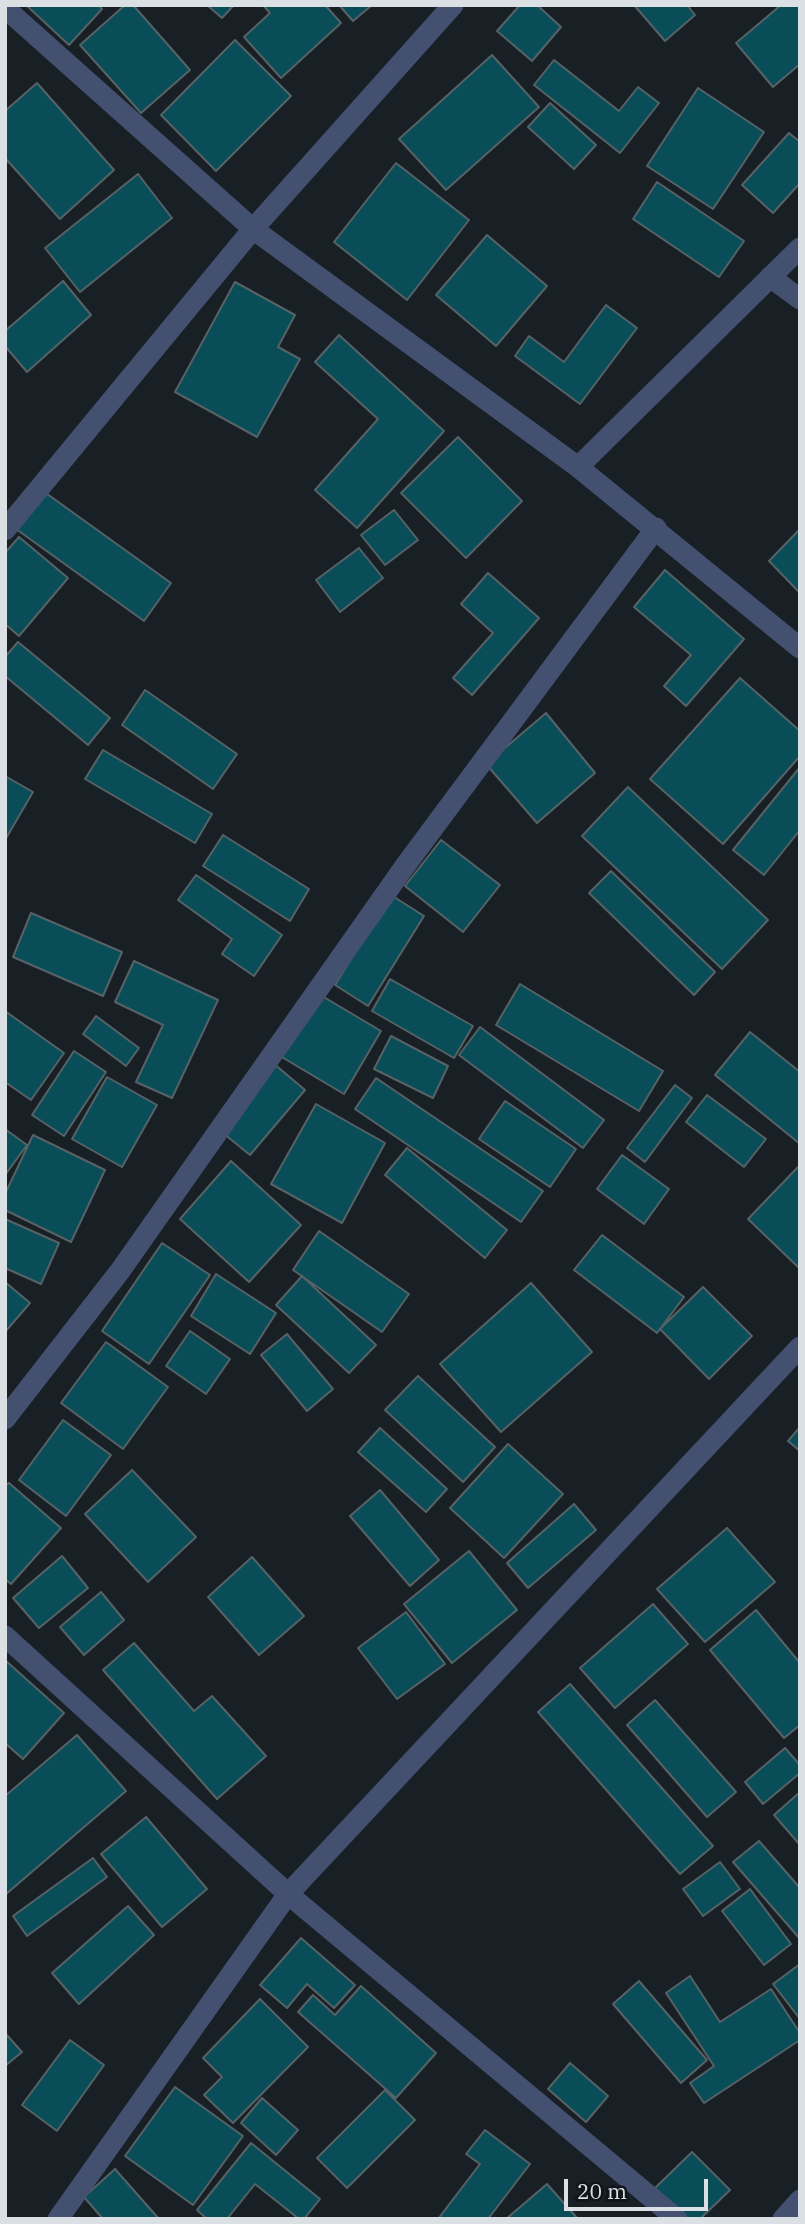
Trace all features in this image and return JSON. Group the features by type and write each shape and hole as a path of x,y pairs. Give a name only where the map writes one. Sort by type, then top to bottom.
{"street":[{"path":"5,530 253,229 453,5"},
{"path":"5,8 253,229 578,467 800,648"},
{"path":"578,467 800,248"},
{"path":"770,277 800,299"},
{"path":"5,1419 120,1271 405,866 656,528"},
{"path":"58,2219 288,1894 800,1347"},
{"path":"5,1636 288,1894 677,2219"},
{"path":"783,2219 800,2200"}],"building":[{"path":"26,5 98,5 102,9 69,45"},
{"path":"125,5 133,5 190,70 141,113 80,45"},
{"path":"207,5 234,5 222,18"},
{"path":"263,5 325,5 341,23 281,78 244,37 270,13"},
{"path":"339,5 372,5 353,21"},
{"path":"520,5 537,5 561,27 532,61 497,31"},
{"path":"634,5 687,5 695,15 665,41"},
{"path":"781,5 800,5 800,64 773,87 736,43"},
{"path":"235,40 291,96 216,171 161,115"},
{"path":"492,55 539,107 446,190 399,139"},
{"path":"554,60 619,111 638,87 659,103 620,153 534,85"},
{"path":"37,83 114,170 60,219 5,158 5,111"},
{"path":"698,88 764,132 713,209 647,166"},
{"path":"550,103 596,145 574,169 528,127"},
{"path":"789,133 800,142 800,183 773,213 742,185"},
{"path":"396,163 469,220 407,300 334,242"},
{"path":"138,174 172,218 80,292 45,248"},
{"path":"657,182 744,241 719,277 633,219"},
{"path":"487,235 547,286 496,346 436,295"},
{"path":"63,281 91,315 27,372 5,346 5,331"},
{"path":"235,282 295,315 278,347 300,359 257,437 175,392"},
{"path":"606,305 637,328 580,404 515,356 529,336 564,362"},
{"path":"339,335 444,431 357,528 315,490 378,419 315,362"},
{"path":"458,437 522,501 466,558 401,493"},
{"path":"43,491 171,583 144,621 16,529"},
{"path":"394,510 418,540 385,565 361,535"},
{"path":"800,529 800,590 798,591 769,561"},
{"path":"19,537 68,578 19,636 5,624 5,553"},
{"path":"359,548 383,578 340,612 316,580"},
{"path":"665,570 744,639 686,706 664,686 691,655 634,607"},
{"path":"488,573 539,618 472,695 453,678 493,633 461,604"},
{"path":"18,642 110,718 88,745 5,676 5,657"},
{"path":"740,678 800,731 800,756 723,844 650,779"},
{"path":"145,690 237,754 213,789 122,725"},
{"path":"546,713 595,773 537,823 486,764"},
{"path":"103,750 212,814 195,843 85,779"},
{"path":"800,767 800,830 764,875 733,850"},
{"path":"5,776 33,792 5,840"},
{"path":"628,787 768,920 722,969 582,836"},
{"path":"223,835 309,889 290,921 203,866"},
{"path":"441,840 500,885 463,932 405,886"},
{"path":"611,871 715,972 694,995 589,893"},
{"path":"196,875 282,935 254,976 222,954 232,939 178,900"},
{"path":"391,895 424,916 368,1006 335,985"},
{"path":"31,913 122,952 103,996 13,957"},
{"path":"134,961 218,1000 172,1098 136,1082 163,1025 115,1002"},
{"path":"390,979 473,1026 454,1058 372,1011"},
{"path":"520,984 663,1071 639,1111 496,1025"},
{"path":"317,993 381,1031 344,1094 280,1056"},
{"path":"5,1011 64,1053 31,1100 5,1082"},
{"path":"96,1016 139,1048 126,1066 83,1034"},
{"path":"480,1027 604,1120 583,1148 459,1055"},
{"path":"750,1032 800,1072 800,1144 715,1075"},
{"path":"391,1036 448,1066 433,1098 374,1069"},
{"path":"74,1051 106,1072 64,1136 32,1115"},
{"path":"273,1063 305,1090 250,1155 218,1129"},
{"path":"107,1077 157,1105 122,1167 72,1139"},
{"path":"376,1078 543,1191 521,1222 355,1109"},
{"path":"675,1085 692,1098 645,1162 627,1148"},
{"path":"707,1095 766,1139 744,1167 686,1122"},
{"path":"505,1101 576,1149 550,1187 479,1139"},
{"path":"316,1104 385,1143 342,1223 271,1184"},
{"path":"5,1129 27,1145 5,1175"},
{"path":"33,1135 105,1170 71,1242 5,1210 5,1194"},
{"path":"407,1148 507,1230 485,1258 385,1175"},
{"path":"622,1155 669,1189 644,1224 597,1189"},
{"path":"231,1161 301,1225 249,1282 180,1219"},
{"path":"798,1167 800,1265 798,1267 748,1219"},
{"path":"5,1219 59,1243 41,1284 5,1268"},
{"path":"319,1231 409,1294 382,1332 293,1270"},
{"path":"602,1235 684,1297 657,1333 574,1270"},
{"path":"162,1243 210,1275 149,1364 102,1331"},
{"path":"216,1274 276,1313 250,1354 191,1316"},
{"path":"302,1276 376,1345 349,1373 276,1305"},
{"path":"5,1282 30,1303 5,1332"},
{"path":"531,1283 592,1352 501,1432 440,1364"},
{"path":"703,1287 752,1336 709,1379 660,1329"},
{"path":"190,1331 230,1359 206,1394 166,1366"},
{"path":"287,1334 333,1389 307,1411 261,1355"},
{"path":"106,1342 168,1387 123,1449 61,1403"},
{"path":"418,1376 495,1447 463,1482 385,1410"},
{"path":"63,1420 111,1455 66,1516 19,1480"},
{"path":"800,1427 800,1451 788,1441"},
{"path":"380,1428 447,1489 426,1512 358,1452"},
{"path":"508,1444 563,1494 504,1558 450,1508"},
{"path":"132,1470 196,1537 148,1582 85,1514"},
{"path":"9,1483 61,1528 11,1584 5,1579 5,1486"},
{"path":"380,1490 439,1560 410,1586 350,1516"},
{"path":"574,1504 596,1530 528,1588 507,1563"},
{"path":"727,1528 775,1582 705,1642 657,1589"},
{"path":"469,1551 517,1610 452,1663 404,1604"},
{"path":"62,1556 88,1588 39,1628 13,1598"},
{"path":"252,1557 304,1616 259,1655 208,1597"},
{"path":"101,1592 124,1620 84,1655 60,1627"},
{"path":"653,1604 688,1644 615,1708 580,1668"},
{"path":"756,1610 800,1663 800,1725 784,1738 710,1650"},
{"path":"406,1612 445,1664 397,1699 358,1648"},
{"path":"134,1643 194,1711 212,1696 266,1756 217,1799 103,1670"},
{"path":"5,1660 64,1713 23,1759 5,1743"},
{"path":"570,1684 713,1846 680,1874 538,1712"},
{"path":"655,1700 736,1792 707,1817 627,1725"},
{"path":"77,1735 126,1791 5,1895 5,1796"},
{"path":"785,1748 800,1765 800,1773 763,1804 745,1782"},
{"path":"800,1792 800,1845 774,1815"},
{"path":"146,1817 207,1889 162,1927 101,1854"},
{"path":"759,1841 800,1888 800,1939 733,1862"},
{"path":"93,1858 107,1877 27,1936 13,1916"},
{"path":"720,1862 740,1889 703,1916 683,1889"},
{"path":"750,1889 791,1944 764,1965 722,1911"},
{"path":"128,1906 154,1935 79,2004 52,1973"},
{"path":"301,1938 355,1985 334,2008 307,1984 287,2008 260,1985"},
{"path":"800,1964 800,2019 773,1984"},
{"path":"690,1976 720,2022 771,1989 800,2033 800,2040 704,2103 690,2083 714,2066 666,1993"},
{"path":"639,1981 707,2060 681,2083 613,2004"},
{"path":"361,1986 436,2053 396,2098 298,2012 313,1995 335,2015"},
{"path":"260,1999 308,2047 233,2123 204,2095 222,2077 203,2058"},
{"path":"5,2033 22,2052 5,2066"},
{"path":"70,2040 104,2065 57,2131 22,2105"},
{"path":"570,2063 608,2096 586,2122 548,2089"},
{"path":"175,2087 243,2136 193,2205 125,2156"},
{"path":"385,2090 415,2120 347,2188 317,2158"},
{"path":"262,2098 298,2130 276,2155 241,2123"},
{"path":"485,2130 530,2164 488,2219 438,2219 480,2164 466,2154"},
{"path":"251,2143 320,2199 304,2219 299,2219 255,2184 227,2219 207,2219 197,2210"},
{"path":"692,2152 730,2190 700,2219 685,2219 655,2188"},
{"path":"115,2169 159,2219 103,2219 84,2197"},
{"path":"547,2184 578,2219 506,2219"}]}
